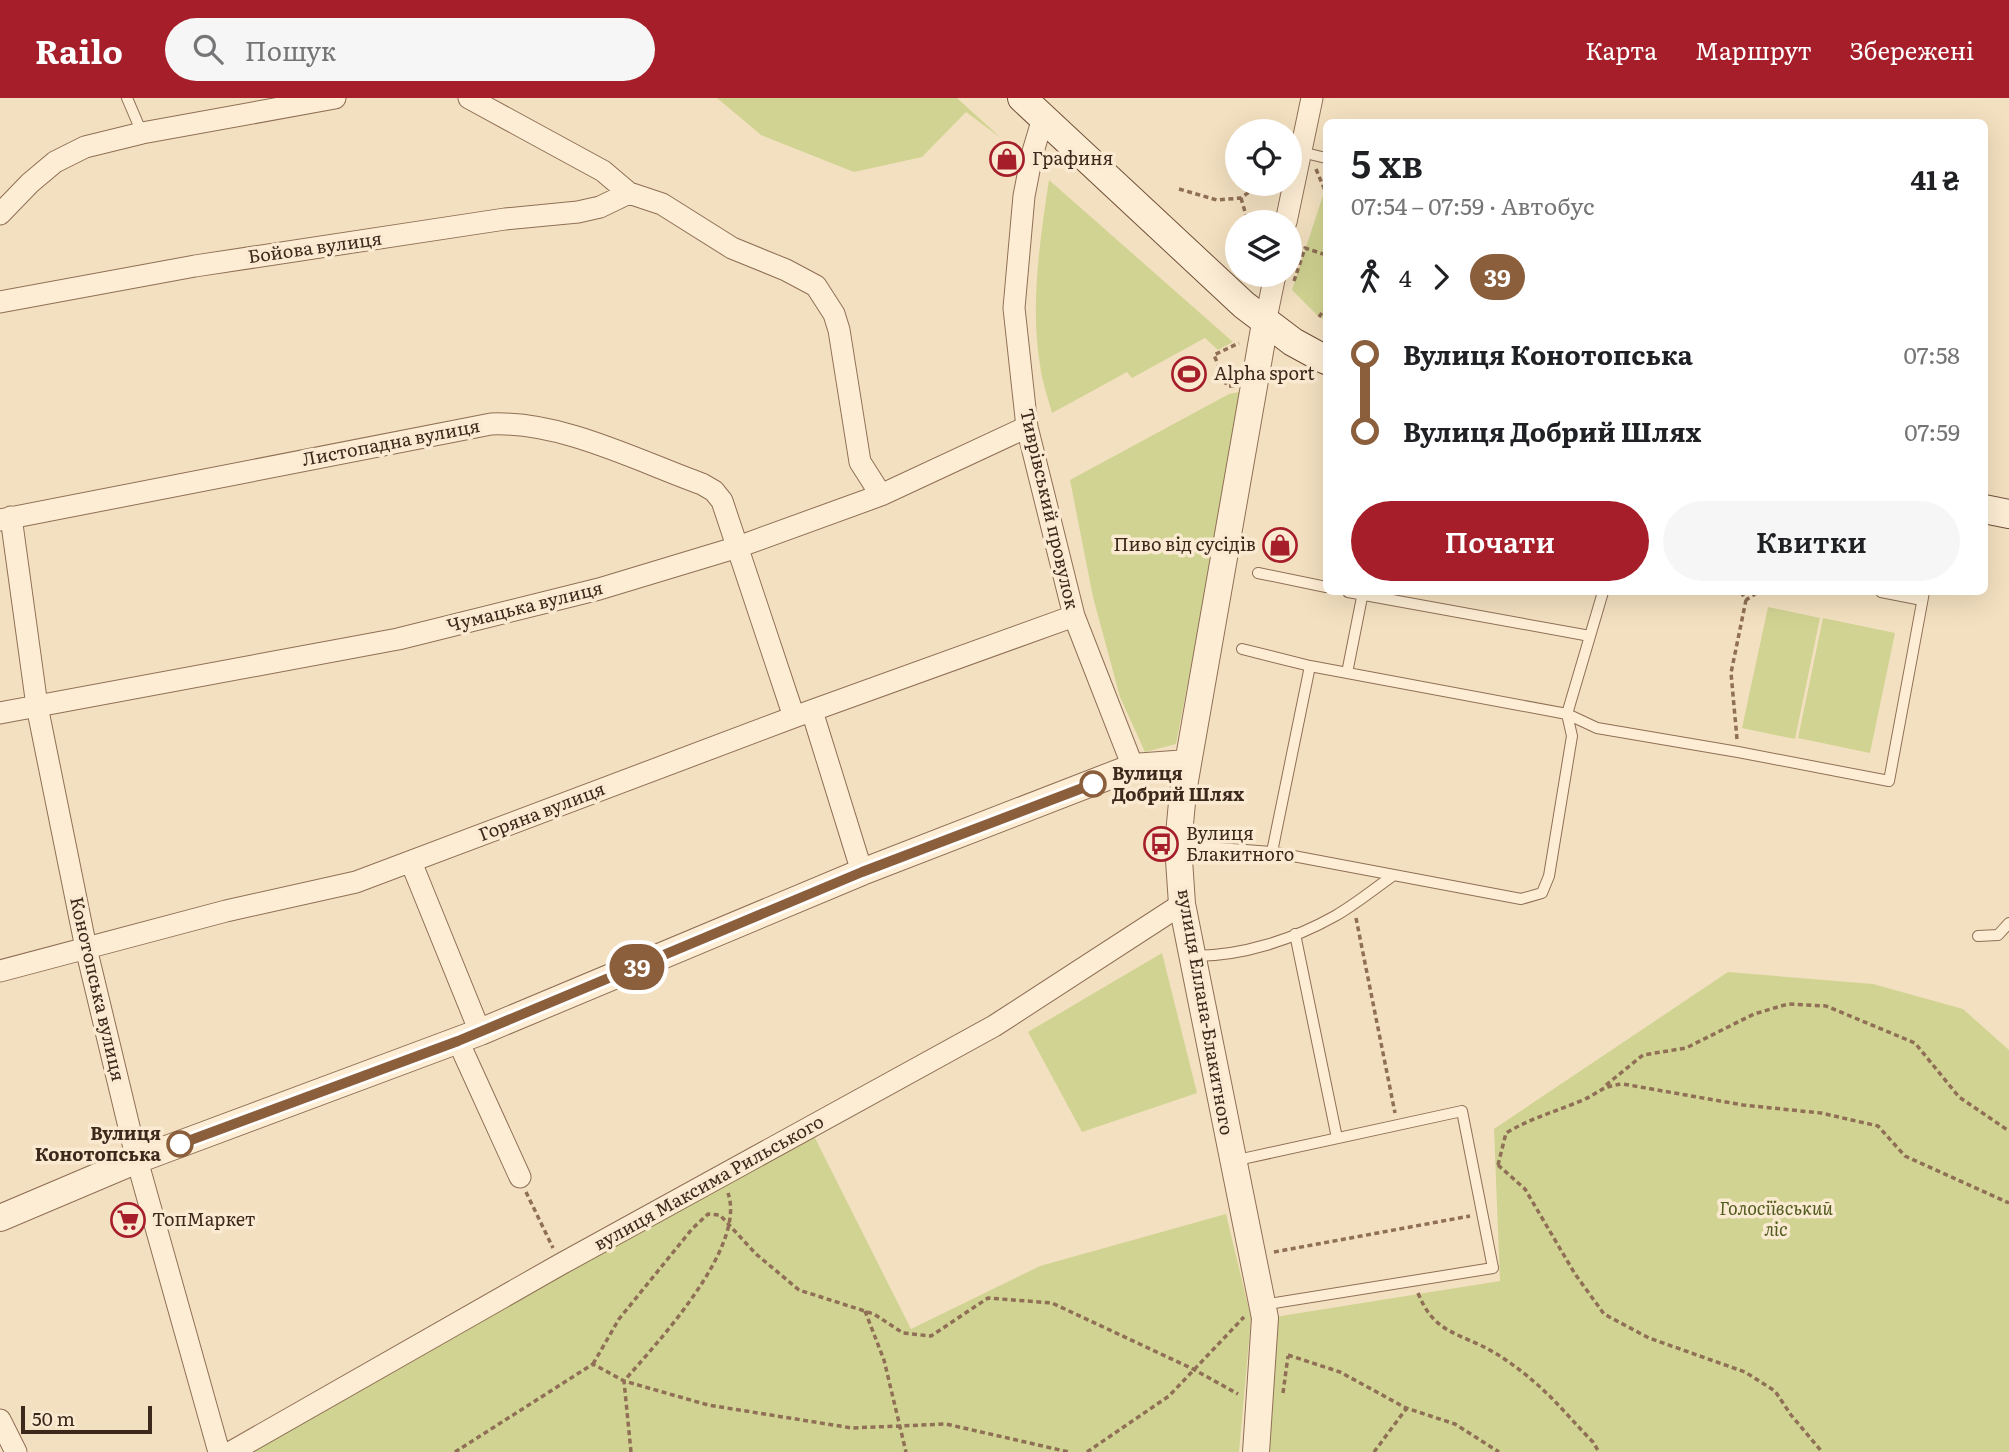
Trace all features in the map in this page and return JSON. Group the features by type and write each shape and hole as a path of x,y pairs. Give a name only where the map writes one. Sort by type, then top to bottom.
{"main road":[{"path":"1022,98 1265,323 1323,358"},
{"path":"1988,510 2009,514"}],"street":[{"path":"0,214 55,162 85,148 142,133 335,98"},
{"path":"470,98 603,171 629,193 662,204 732,248 786,270 816,286 834,314 839,330 860,463 881,495"},
{"path":"1289,210 1305,153 1312,98"},
{"name":"Тиврівський провулок","path":"1043,118 1024,197 1014,308 1027,427 1073,616 1133,767"},
{"name":"Бойова вулиця","path":"0,302 208,264 505,219 578,212 600,207 629,193"},
{"path":"1265,323 1272,287"},
{"name":"вулиця Еллана-Блакитного","path":"1256,1452 1265,1318 1253,1311 1252,1256 1182,904 1178,845 1188,763 1265,323"},
{"name":"Листопадна вулиця","path":"6,519 491,424 510,423 553,429 702,484 714,491 722,501 862,872"},
{"name":"Чумацька вулиця","path":"0,713 398,639 599,589 738,547 881,495 1027,427"},
{"name":"Конотопська вулиця","path":"6,519 37,706 86,948 137,1160 219,1452"},
{"name":"Горяна вулиця","path":"0,971 226,911 355,882 1073,616"},
{"path":"0,1217 137,1160 469,1037 862,872 1133,767 1188,763"},
{"path":"411,862 469,1037 520,1177"},
{"name":"вулиця Максима Рильського","path":"230,1452 561,1264 994,1026 1182,904"},
{"path":"0,1420 16,1452"}],"lane":[{"path":"127,98 142,133"},
{"path":"1305,153 1323,157"},
{"path":"1258,573 1323,586"},
{"path":"1347,673 1363,595"},
{"path":"1374,595 1590,636"},
{"path":"1178,845 1272,852 1521,899 1542,893 1549,876 1572,736 1567,714 1602,595"},
{"path":"1242,649 1310,666 1567,714 1597,728 1889,781 1923,596"},
{"path":"1272,852 1310,666"},
{"path":"1192,956 1217,956 1275,943 1336,916 1394,875"},
{"path":"1978,936 1998,935 2009,923"},
{"path":"1295,934 1337,1138"},
{"path":"1233,1161 1462,1111 1493,1268 1253,1311"}],"path":[{"path":"1305,153 1323,187"},
{"path":"1179,189 1217,200 1244,196"},
{"path":"1241,198 1244,210"},
{"path":"1292,290 1306,248 1323,254"},
{"path":"1319,317 1323,311"},
{"path":"1239,343 1214,355 1227,386 1252,387"},
{"path":"1738,752 1731,673 1746,600 1743,595"},
{"path":"1746,600 1754,595"},
{"path":"1353,903 1398,1125"},
{"path":"1822,1452 1775,1391 1745,1371 1649,1338 1604,1314 1575,1274 1525,1189 1499,1165 1506,1133 1530,1119 1585,1099 1606,1086 1643,1055 1686,1048 1754,1014 1788,1004 1826,1006 1915,1043 1959,1097 2009,1131"},
{"path":"1606,1086 1623,1083 1743,1105 1821,1113 1878,1126 1905,1156 2009,1203"},
{"path":"520,1177 561,1264"},
{"path":"631,1452 624,1381 691,1300 710,1272 730,1223 730,1197 720,1177"},
{"path":"455,1452 593,1364 619,1319 692,1228 708,1214 720,1215 730,1223 756,1254 799,1290 864,1311 903,1333 932,1336 988,1298 1052,1303 1193,1369 1249,1401"},
{"path":"1252,1256 1482,1214"},
{"path":"1413,1281 1423,1306 1438,1325 1451,1334 1485,1347 1532,1380 1593,1442 1599,1452"},
{"path":"864,1311 884,1360 906,1452"},
{"path":"1087,1452 1169,1396 1253,1311"},
{"path":"1288,1355 1340,1372 1406,1408 1455,1424 1499,1452"},
{"path":"593,1364 624,1381 708,1405 852,1428 946,1424 1069,1452"},
{"path":"1374,1452 1406,1408"}],"green space":[{"path":"717,98 957,98 1001,138 966,112 922,157 854,172 761,135"},
{"path":"1049,180 1233,342 1218,350 1205,338 1132,378 1127,372 1052,413 1041,371 1036,319 1040,249"},
{"path":"1323,195 1323,319 1292,290 1293,287 1302,287 1302,259"},
{"path":"1244,391 1176,744 1145,752 1120,697 1093,597 1070,480 1229,394"},
{"path":"1768,607 1820,618 1795,739 1742,728"},
{"path":"1823,618 1895,633 1870,753 1798,738"},
{"path":"1162,953 1197,1093 1082,1132 1028,1032"},
{"name":"Голосіївський ліс","path":"1728,972 1873,984 1963,1009 2009,1050 2009,1452 1260,1452 1269,1318 1500,1281 1494,1129"},
{"path":"813,1134 911,1329 1040,1266 1226,1214 1251,1318 1239,1452 242,1452"}],"bus line":[{"name":"39","path":"180,1144 458,1041 862,872 1093,784"}],"place":[{"name":"Графиня","path":"1007,159"},
{"name":"Alpha sport","path":"1189,374"},
{"name":"Пиво від сусідів","path":"1280,545"},
{"name":"Вулиця Добрий Шлях","path":"1093,784"},
{"name":"Вулиця Блакитного","path":"1161,844"},
{"name":"Вулиця Конотопська","path":"180,1144"},
{"name":"ТопМаркет","path":"128,1220"}]}
